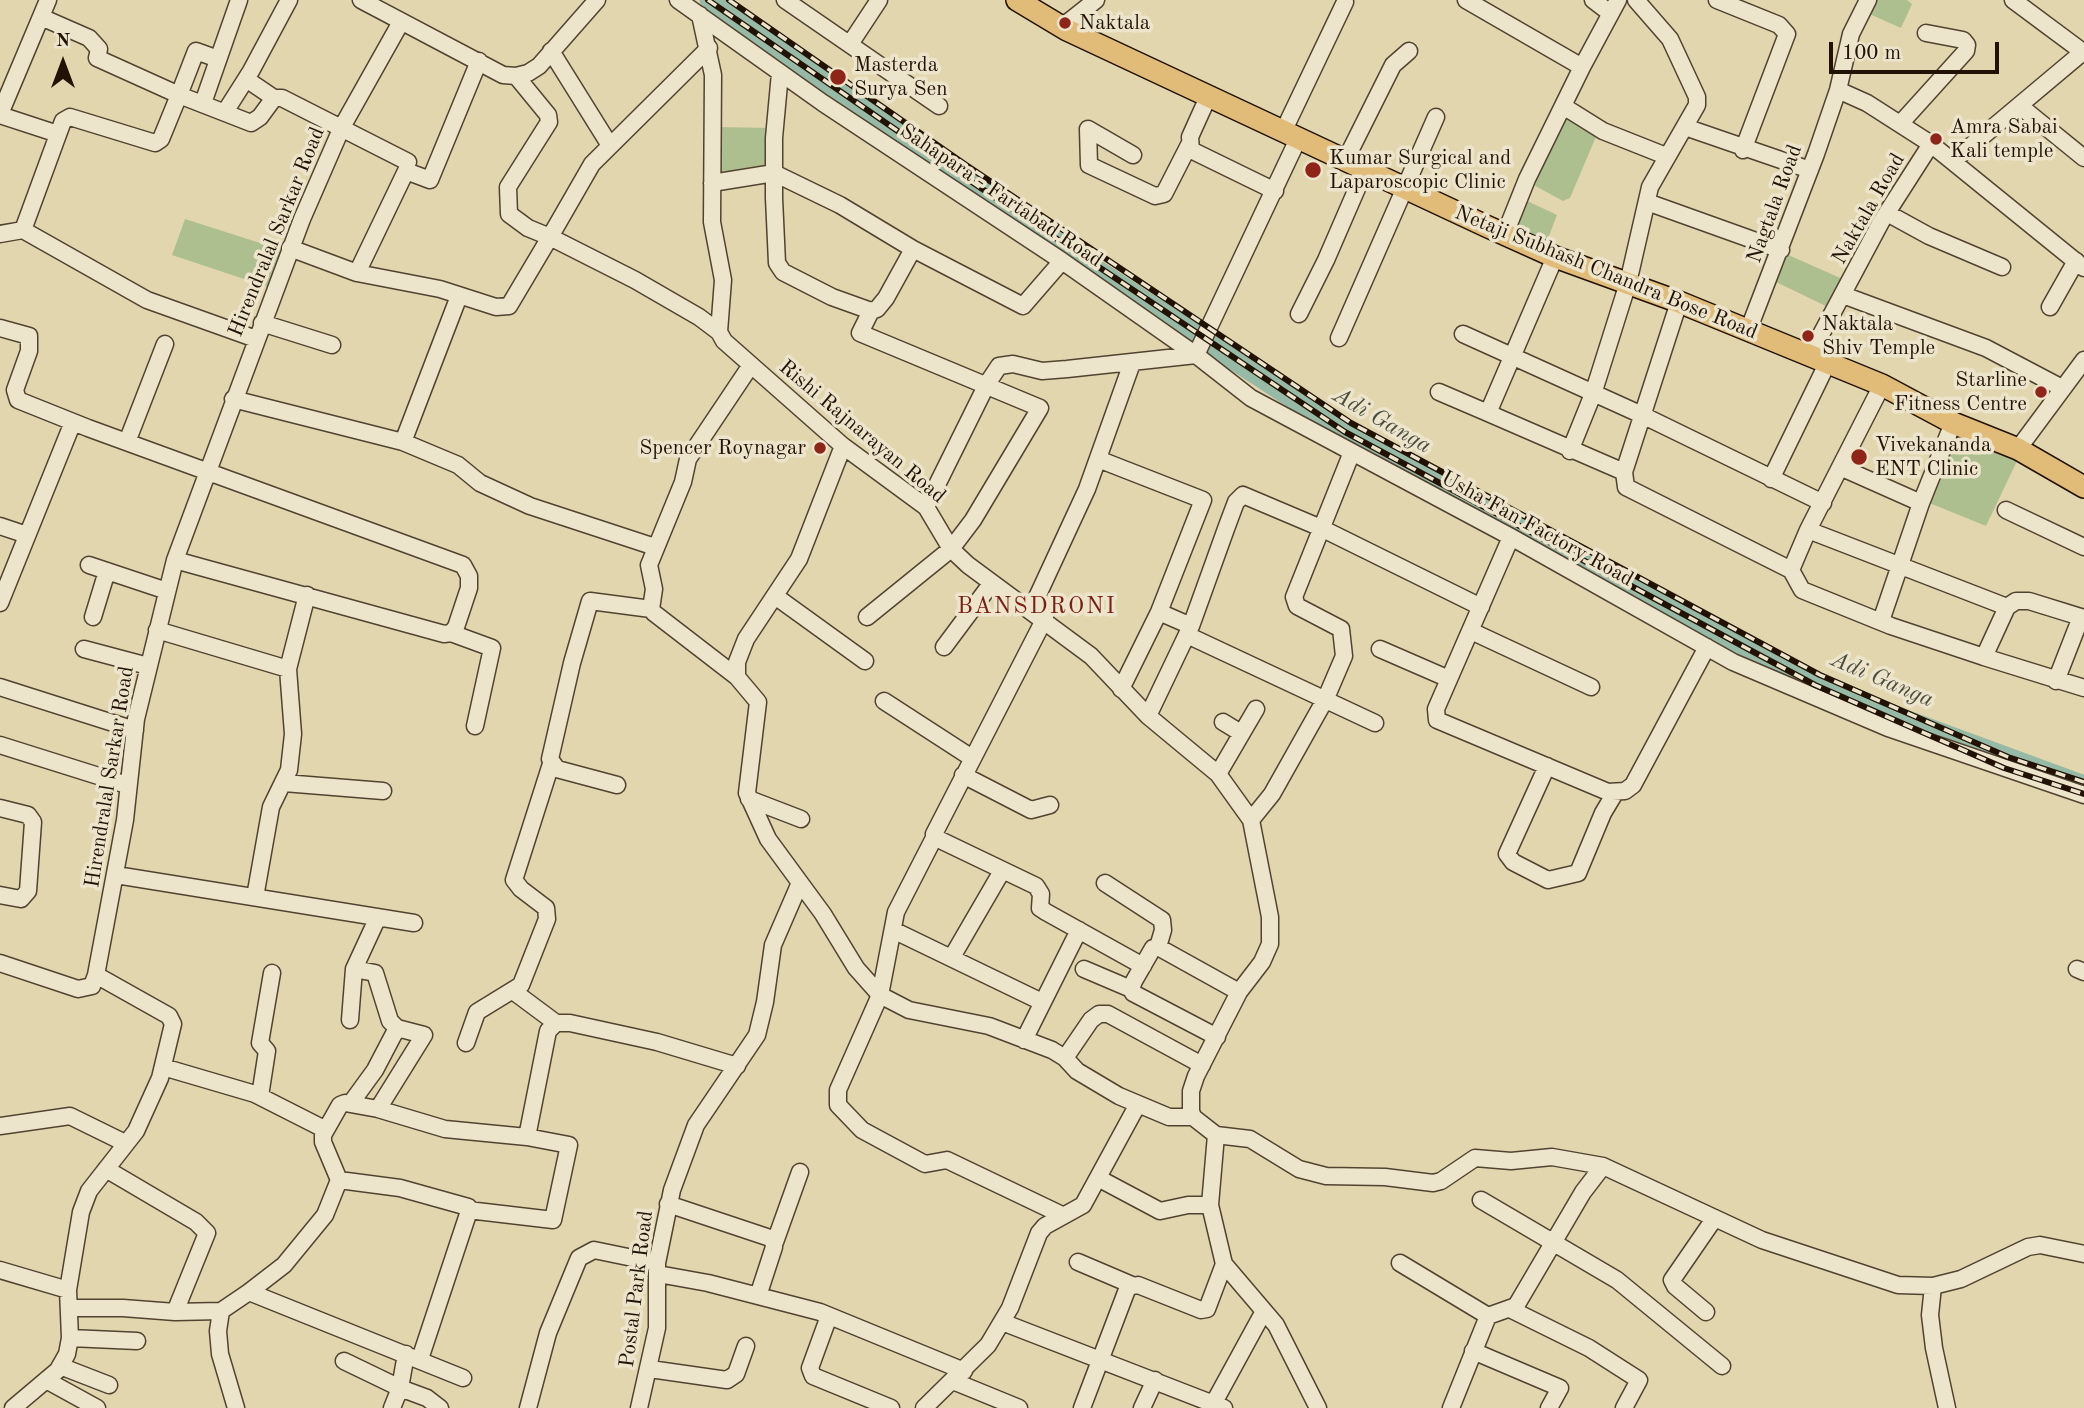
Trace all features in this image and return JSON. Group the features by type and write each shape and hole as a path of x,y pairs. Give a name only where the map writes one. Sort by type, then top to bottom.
{"main road":[{"name":"Netaji Subhash Chandra Bose Road","path":"1017,0 1062,27 1406,189 1555,257 1679,302 1882,385 1953,423 2018,449 2084,488"}],"street":[{"path":"48,0 0,115 58,134"},
{"path":"202,103 239,0"},
{"path":"225,112 289,0"},
{"path":"361,0 503,75 516,76 528,74 539,66 597,0"},
{"name":"Sahapara - Fartabad Road","path":"678,0 780,73 1062,261 1196,355"},
{"path":"785,0 939,106"},
{"path":"849,44 879,0"},
{"path":"1062,27 1096,0"},
{"path":"1466,0 1582,67"},
{"path":"1505,234 1563,106 1614,6 1593,0"},
{"path":"1570,451 1593,394 1628,283 1650,187 1665,156 1693,113 1697,97 1670,39 1636,0"},
{"path":"1717,0 1779,25 1787,34 1744,150"},
{"name":"Nagtala Road","path":"1748,331 1781,250 1838,90 1851,34 1868,0"},
{"path":"1953,161 2083,52 2013,0"},
{"path":"926,507 993,372 1006,364 1042,371 1196,355 1275,191 1290,135 1345,2"},
{"path":"700,15 713,75 712,222 723,280 719,332"},
{"path":"41,17 89,38 99,49 97,58 106,64 251,123 260,117 274,99"},
{"name":"Hirendralal Sarkar Road","path":"96,975 116,875 135,730 175,560 290,248 341,130 401,22"},
{"path":"1900,124 1966,51 1967,45 1963,40 1926,33"},
{"path":"290,248 357,273 496,307 509,306 580,180 609,144 709,48"},
{"path":"23,230 63,121 70,117 159,142 196,51 218,59"},
{"path":"551,51 609,144"},
{"path":"1345,161 1393,65 1409,51"},
{"path":"357,273 406,171 430,180 479,61"},
{"path":"780,73 774,173 777,263 783,272 832,297 871,311 877,309 886,298 914,249"},
{"name":"Rishi Rajnarayan Road","path":"516,76 548,115 549,122 508,187 509,214 528,228 635,280 699,317 719,332 724,341 843,446 926,507 951,549 991,584 1038,614 1091,656 1148,716 1218,774 1251,820 1272,931 1262,962 1239,992 1202,1065 1191,1091 1193,1117"},
{"path":"246,79 274,99 282,98 408,162"},
{"path":"1838,90 1931,144"},
{"path":"1133,155 1088,129 1089,165 1155,196 1164,194 1189,145 1208,97"},
{"path":"1563,106 1603,131 1665,156"},
{"path":"2020,106 2084,158"},
{"path":"1339,338 1436,117"},
{"path":"1685,127 1744,150 1810,170"},
{"name":"Naktala Road","path":"1771,479 1843,295 1887,214 1931,144 2080,265"},
{"path":"1189,145 1193,153 1275,191"},
{"path":"1299,314 1365,170"},
{"path":"712,183 774,173 840,205 914,249 1023,306 1062,261"},
{"path":"1647,202 1781,250"},
{"path":"1887,214 1929,236 2002,267"},
{"path":"0,234 23,230 146,300 256,339"},
{"path":"1488,413 1555,257"},
{"path":"2050,307 2080,265"},
{"path":"1843,295 1986,348 2062,388"},
{"path":"403,442 459,296"},
{"path":"1679,302 1624,472 1626,487 1791,570 1802,590 1984,657 2084,688"},
{"path":"867,617 951,549 973,520 1040,408 860,333 871,311"},
{"path":"262,323 332,345"},
{"path":"0,328 29,336 29,351 15,397 206,472 340,518 463,565 469,576 470,587 451,633"},
{"path":"1463,334 1642,415 1823,503"},
{"path":"127,442 165,344"},
{"name":"Usha Fan Factory Road","path":"1196,355 1251,398 1511,537 1707,648 1888,728 2084,795"},
{"path":"2018,449 2084,360"},
{"path":"1062,1215 947,1160 925,1164 862,1130 838,1105 838,1090 880,995 896,912 935,836 936,826 972,758 1038,614 1132,363"},
{"path":"651,609 654,589 649,565 683,482 688,459 751,365"},
{"path":"1791,570 1808,530 1882,385"},
{"path":"1439,391 1570,451 1624,472"},
{"path":"233,399 403,442 458,465 480,483 530,506 655,547"},
{"path":"0,603 73,422"},
{"path":"1881,621 1920,503 1953,423"},
{"path":"737,677 737,662 746,639 799,559 843,446"},
{"path":"1251,820 1272,794 1326,698 1344,656 1343,634 1336,625 1297,606 1294,597 1352,452"},
{"path":"1098,459 1203,500 1159,612 1121,689"},
{"path":"1840,467 1920,503"},
{"path":"1148,716 1189,631 1239,497 1243,495 1255,497 1321,528 1480,607"},
{"path":"2006,510 2084,547"},
{"path":"0,526 27,535"},
{"path":"1808,530 2007,607"},
{"path":"1511,537 1436,709 1437,720 1615,793"},
{"path":"175,560 444,634 451,633 492,648 475,726"},
{"path":"89,565 167,591"},
{"path":"93,617 107,571"},
{"path":"944,648 991,584"},
{"path":"255,897 271,807 289,770 293,734 288,669 307,595"},
{"path":"775,596 865,661"},
{"path":"466,1043 477,1012 521,985 547,919 546,908 521,889 514,880 551,764 572,663 590,601 651,609 677,633 737,677 758,702 760,710 746,781 749,799 768,839 799,885 823,914 856,968 880,995 909,1010 989,1026 1065,1058 1076,1071 1138,1104 1169,1117 1193,1117 1216,1135 1250,1139 1299,1169 1326,1176 1385,1177 1433,1183 1441,1181 1475,1158 1510,1161 1552,1157 1603,1166 1714,1219 1882,1283 1933,1286 1979,1272 2028,1247 2040,1245 2084,1254"},
{"path":"1984,657 2007,607 2016,601 2029,601 2082,617 2056,681"},
{"path":"1159,612 1189,631 1375,723"},
{"path":"157,629 288,669"},
{"path":"1471,631 1591,687"},
{"path":"1547,766 1507,854 1513,862 1548,880 1578,873 1603,813 1615,793 1633,785 1707,648"},
{"path":"84,649 148,666"},
{"path":"1380,649 1449,679"},
{"path":"0,687 135,730"},
{"path":"884,701 972,758"},
{"path":"1218,774 1256,709"},
{"path":"1223,722 1241,733"},
{"path":"0,745 127,785"},
{"path":"551,764 556,769 617,785"},
{"path":"963,775 1031,810 1050,805"},
{"path":"284,783 383,791"},
{"path":"749,799 801,819"},
{"path":"0,807 29,815 33,822 28,891 21,899 0,895"},
{"path":"935,836 1036,886 1041,894 1040,908 1143,966"},
{"path":"952,957 1002,871"},
{"path":"116,875 414,923"},
{"path":"1105,883 1162,920 1163,930 1158,947"},
{"name":"Postal Park Road","path":"639,1408 650,1369 657,1328 658,1269 668,1204 687,1143 757,1035 764,1009 773,945 799,885"},
{"path":"349,1020 354,969 377,917"},
{"path":"893,930 1042,1002"},
{"path":"1024,1040 1079,930"},
{"path":"1131,989 1153,948 1158,947 1239,992"},
{"path":"0,963 78,989 92,986 96,975 173,1020 163,1067 136,1131 89,1191 81,1212 68,1290 70,1338 60,1366 13,1408"},
{"path":"354,969 375,973 390,1021 397,1028 424,1035 378,1109"},
{"path":"1084,969 1131,989 1217,1037"},
{"path":"260,1097 267,1051 260,1043 272,973"},
{"path":"513,991 556,1023 570,1023 657,1042 737,1066"},
{"path":"1065,1058 1091,1020 1099,1014 1108,1014 1202,1065"},
{"path":"527,1137 548,1031 556,1023"},
{"path":"351,1103 375,1070 397,1028"},
{"path":"163,1067 260,1097 326,1130"},
{"path":"69,1308 221,1311 249,1292 284,1265 319,1223 339,1180 323,1142 326,1130 340,1105 351,1103 378,1109 445,1129 527,1137 569,1145 553,1220 468,1210"},
{"path":"924,1408 988,1345 1002,1322 1034,1241 1045,1226 1083,1205 1138,1104"},
{"path":"0,1126 70,1116 125,1143"},
{"path":"1216,1135 1210,1205 1224,1264 1285,1338 1318,1408"},
{"path":"1400,1263 1488,1316 1510,1309 1516,1306 1553,1242 1603,1166"},
{"path":"106,1169 196,1222 207,1233 175,1312"},
{"path":"758,1296 800,1172"},
{"path":"1098,1178 1160,1211 1188,1205 1210,1205"},
{"path":"339,1180 400,1188 466,1205 468,1210 392,1408"},
{"path":"1481,1200 1617,1280 1722,1366"},
{"path":"668,1204 773,1239 775,1242"},
{"path":"1706,1312 1675,1286 1672,1280 1714,1219"},
{"path":"528,1408 548,1333 579,1258 594,1250 829,1316 958,1376 1019,1408"},
{"path":"1078,1262 1201,1310 1207,1309 1224,1264"},
{"path":"0,1270 68,1290"},
{"path":"1082,1408 1128,1287 1132,1284"},
{"path":"1933,1286 1930,1315 1947,1408"},
{"path":"249,1292 463,1378"},
{"path":"1510,1309 1589,1348 1639,1380 1624,1408"},
{"path":"221,1311 218,1345 236,1408"},
{"path":"1002,1322 1155,1380 1216,1407 1264,1311"},
{"path":"829,1316 810,1368 813,1376 891,1408"},
{"path":"1458,1406 1473,1351 1488,1316"},
{"path":"70,1338 137,1341"},
{"path":"650,1369 727,1380 736,1374 746,1346"},
{"path":"1473,1351 1560,1388 1549,1408"},
{"path":"344,1361 427,1398 440,1408"},
{"path":"60,1366 109,1385"},
{"path":"46,1380 97,1408"},
{"path":"1142,1408 1155,1380"}],"green space":[{"path":"1871,0 1907,0 1912,4 1901,28 1865,12"},
{"path":"1564,112 1598,132 1570,198 1563,201 1528,182"},
{"path":"716,127 772,128 772,180 715,181"},
{"path":"1523,199 1557,215 1546,244 1510,229"},
{"path":"185,219 285,251 271,288 172,255"},
{"path":"1786,254 1845,280 1832,309 1774,281"},
{"path":"1956,431 2017,461 1986,526 1922,500"}],"waterway":[{"name":"Adi Ganga","path":"710,0 1086,263 1351,436 1774,663 1897,717 2084,786"}],"railway":[{"path":"708,0 960,174 1345,432 1815,685 2004,768 2084,794"},
{"path":"729,0 966,165 1351,423 1820,675 2008,757 2084,782"}],"place":[{"name":"Naktala","path":"1065,23"},
{"name":"Masterda Surya Sen","path":"838,77"},
{"name":"Amra Sabai Kali temple","path":"1936,139"},
{"name":"Kumar Surgical and Laparoscopic Clinic","path":"1313,170"},
{"name":"Naktala Shiv Temple","path":"1808,336"},
{"name":"Starline Fitness Centre","path":"2041,392"},
{"name":"Spencer Roynagar","path":"820,448"},
{"name":"Vivekananda ENT Clinic","path":"1859,457"}],"district":[{"name":"BANSDRONI","path":"1037,607"}]}
